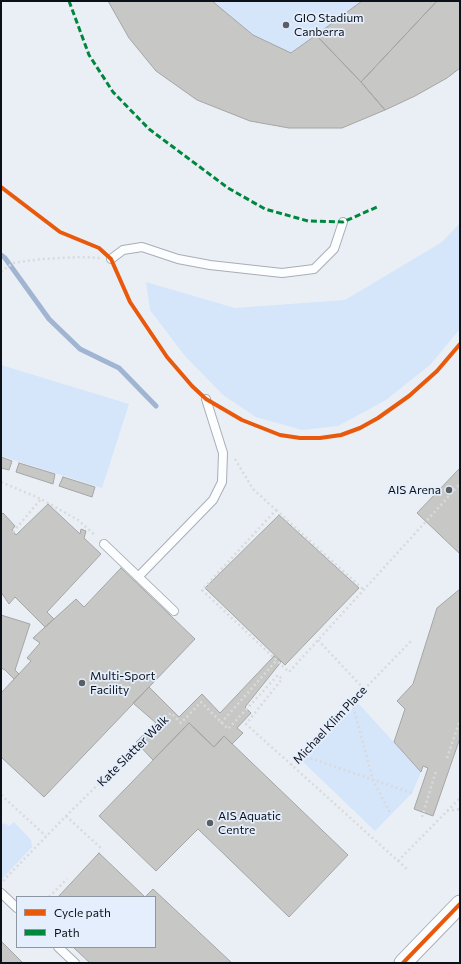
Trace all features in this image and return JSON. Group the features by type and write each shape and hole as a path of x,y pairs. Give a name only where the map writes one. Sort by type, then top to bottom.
{"street":[{"path":"403,963 460,904"}],"lane":[{"path":"110,259 123,250 142,247 178,259 210,265 282,273 314,269 334,249 343,222"},
{"path":"138,577 213,500 222,482 223,453 206,399"},
{"path":"104,544 174,611"},
{"path":"1,893 16,907"},
{"path":"59,948 75,963"}],"path":[{"path":"1,272 13,263 41,259 82,257 110,259"},
{"path":"233,455 253,489 364,590"},
{"path":"1,482 41,499 78,520 104,544"},
{"path":"276,510 202,590 289,672 460,484"},
{"path":"13,532 41,499"},
{"path":"318,640 364,689"},
{"path":"276,661 222,723 228,729 278,675 282,679 246,724 291,765"},
{"path":"352,702 374,780 391,815"},
{"path":"447,758 460,720"},
{"path":"301,755 412,793"},
{"path":"422,817 436,771"},
{"path":"1,795 46,836"},
{"path":"398,861 460,798"},
{"path":"447,811 460,809"},
{"path":"66,816 103,850"},
{"path":"50,896 67,879"}],"shaded area":[{"name":"GIO Stadium Canberra","path":"212,1 362,1 291,53 253,35"},
{"path":"460,223 460,329 431,364 386,400 338,426 302,430 256,417 223,395 185,356 150,310 146,282 235,308 345,300 442,242"},
{"path":"1,365 129,404 102,488 1,456"},
{"path":"358,703 421,772 412,793 375,831 302,761"},
{"path":"14,822 31,840 32,847 2,879 1,825 5,823 9,826"}],"building":[{"path":"108,1 212,1 253,35 291,53 316,35 361,82 385,110 342,128 289,128 250,121 197,100 156,71 129,38"},
{"path":"362,1 437,1 361,82 316,35"},
{"path":"437,1 460,1 460,68 447,78 415,96 385,110 361,82"},
{"path":"1,457 12,461 9,470 1,468"},
{"path":"19,463 55,474 53,484 16,472"},
{"name":"AIS Arena","path":"460,468 460,554 417,513"},
{"path":"63,477 95,487 92,497 59,486"},
{"path":"48,504 80,534 81,529 86,531 84,538 101,554 47,612 54,619 45,627 15,597 9,604 1,592 1,515 3,513 15,526 12,530 16,535"},
{"path":"279,515 359,588 285,665 205,588"},
{"name":"Multi-Sport Facility","path":"121,568 195,639 44,797 1,757 1,693 31,661 27,658 40,643 33,638 76,599 84,607"},
{"path":"460,589 460,738 433,816 414,809 428,768 423,766 421,772 394,742 405,709 397,701 413,684 437,608"},
{"path":"1,615 30,624 15,670 19,674 14,679 1,668"},
{"path":"274,656 281,662 245,707 251,713 237,728 243,733 232,744 224,736 214,747 189,723 153,760 136,742 156,723 133,703 149,687 179,717 202,694 220,713"},
{"name":"AIS Aquatic Centre","path":"189,723 214,747 224,736 348,855 289,917 198,829 156,871 99,816"},
{"path":"99,853 144,896 59,896"},
{"path":"153,889 232,963 90,963 74,948 156,948 156,896 146,896"},
{"path":"1,941 23,963 1,963"}],"waterway":[{"path":"1,255 5,258 49,319 80,349 119,368 156,406"}],"marked path":[{"path":"69,1 89,55 113,92 149,129 228,188 265,209 308,221 343,222 377,207"}],"cycle path":[{"path":"1,187 60,232 99,248 111,259 130,302 167,357 192,386 206,399 242,420 280,435 300,438 320,438 341,435 360,428 378,418 409,396 437,371 460,344"},
{"path":"403,963 460,904"}],"place":[{"name":"GIO Stadium Canberra","path":"286,25"},
{"name":"AIS Arena","path":"449,490"},
{"name":"Multi-Sport Facility","path":"82,683"},
{"name":"AIS Aquatic Centre","path":"210,823"}]}
